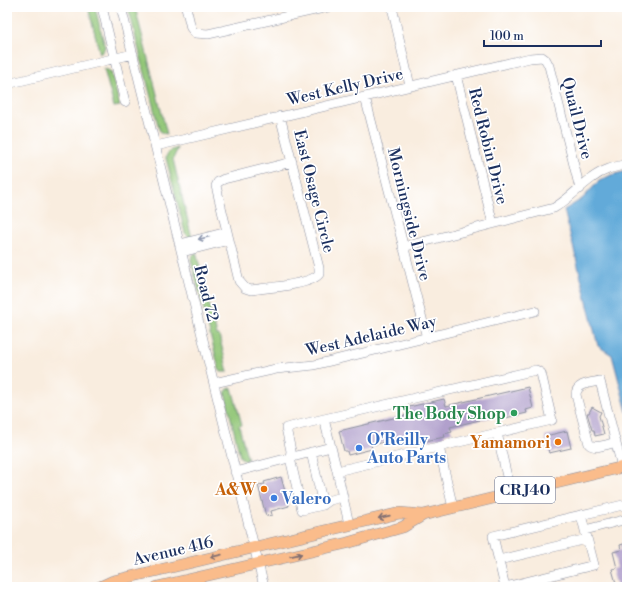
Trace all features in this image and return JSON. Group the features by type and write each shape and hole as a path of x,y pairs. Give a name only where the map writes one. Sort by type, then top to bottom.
{"main road":[{"name":"CR J40","path":"258,564 347,543 403,527 423,515 625,467"},
{"name":"CR J40","path":"254,547 400,513 423,515"},
{"name":"Avenue 416","path":"100,587 113,581 254,547"},
{"name":"Avenue 416","path":"157,587 258,564"}],"street":[{"path":"102,7 125,102"},
{"name":"Road 72","path":"121,7 264,587"},
{"path":"186,7 191,28 195,33 208,34 295,11 328,7"},
{"path":"392,7 410,86"},
{"path":"7,84 133,54"},
{"name":"West Kelly Drive","path":"156,146 537,56 542,57"},
{"name":"Quail Drive","path":"542,57 546,60 549,66 580,189"},
{"name":"Red Robin Drive","path":"456,75 493,224"},
{"name":"Morningside Drive","path":"366,97 427,338"},
{"name":"East Osage Circle","path":"228,236 239,281 250,290 313,280 319,274 319,268 280,116"},
{"path":"181,248 228,236 216,190 218,182 224,179 292,162"},
{"path":"403,247 554,208 566,201 590,179 604,171 627,164"},
{"name":"West Adelaide Way","path":"214,383 276,369 314,365 535,312"},
{"path":"337,471 552,420 541,373 536,370 286,428 291,450 290,458 302,510 323,506 330,500 343,497"},
{"path":"616,442 596,447 589,444 576,395 576,390 579,387 600,381 616,442 625,467"},
{"path":"324,419 349,524"},
{"path":"497,433 511,494"},
{"path":"235,472 331,447"},
{"path":"439,447 453,508"},
{"path":"310,452 323,506"},
{"path":"581,515 594,564 505,587 493,536 627,504"},
{"path":"499,560 586,534 627,519"}],"green space":[{"path":"88,7 95,7 105,47 100,54"},
{"path":"128,7 135,7 167,134 161,133 159,129"},
{"path":"104,69 111,72 120,106 114,107"},
{"path":"178,148 173,159 192,238 185,233 166,158 169,152"},
{"path":"196,252 228,372 221,372 219,369 191,260 192,256"},
{"path":"232,388 242,425 239,426 248,460 245,461 240,457 225,393 228,389"}],"water":[{"path":"627,171 627,412 612,355 598,346 564,210 582,199 599,181 611,175"}],"building":[{"path":"528,387 533,408 526,410 527,413 501,419 501,415 450,427 452,432 444,434 445,437 425,441 424,438 419,439 418,435 371,445 372,449 348,455 347,451 344,451 339,431 410,414 409,407 444,399 446,406"},
{"path":"592,407 601,412 599,416 604,434 595,436 594,430 592,430 587,413 589,413"},
{"name":"Yamamori","path":"567,431 571,448 549,453 545,436"},
{"name":"Valero","path":"281,477 289,506 271,511 272,515 266,516 258,485 265,484 264,482"},
{"path":"627,543 627,587 617,587 612,569 617,568 613,552 621,550 620,545"}],"place":[{"name":"The Body Shop","path":"514,413"},
{"name":"Yamamori","path":"558,442"},
{"name":"O'Reilly Auto Parts","path":"359,448"},
{"name":"A&W","path":"264,489"},
{"name":"Valero","path":"274,498"}]}
